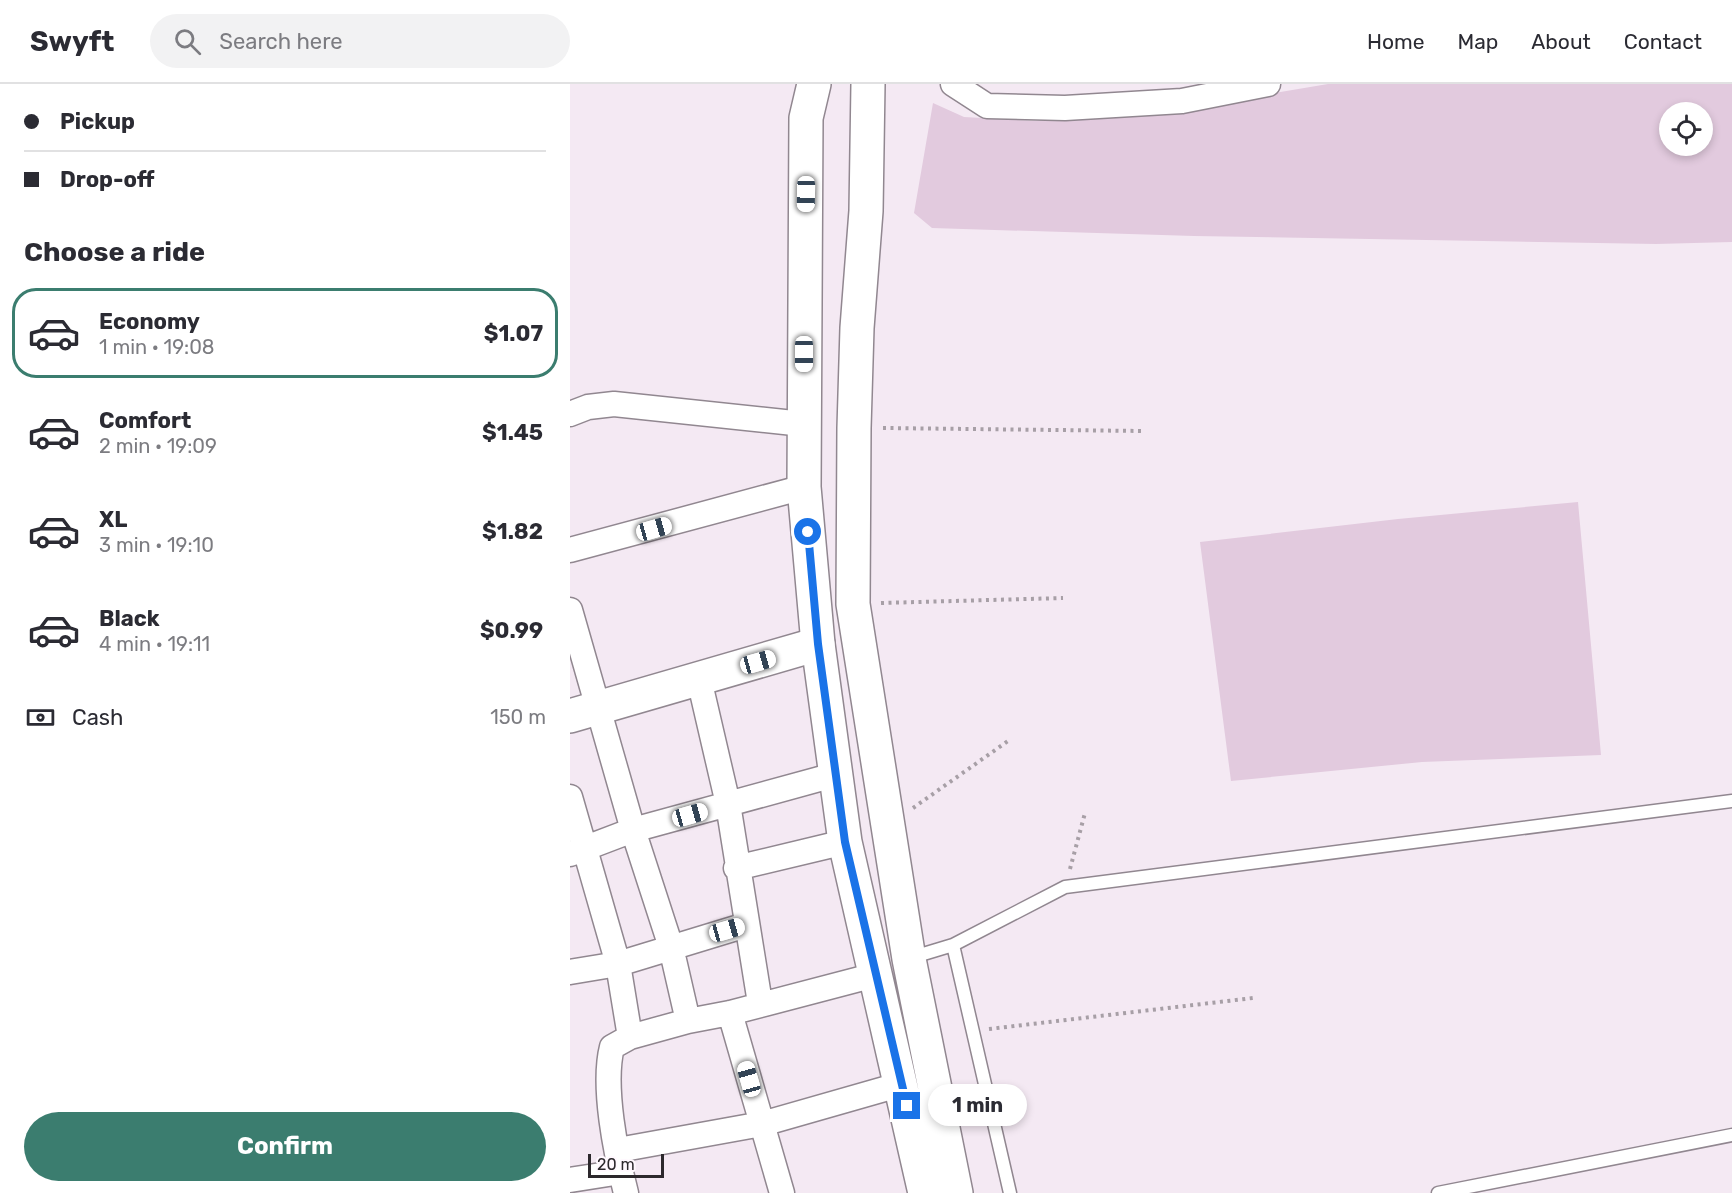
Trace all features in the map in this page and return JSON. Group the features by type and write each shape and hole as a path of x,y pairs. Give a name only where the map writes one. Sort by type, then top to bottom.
{"main road":[{"path":"814,84 806,118 803,424 804,487 818,644 834,776 845,842 925,1193"},
{"path":"868,84 866,211 857,328 854,428 853,604 909,958 956,1193"},
{"path":"585,711 818,644"}],"street":[{"path":"952,84 987,106 1065,108 1182,101 1268,84"},
{"path":"570,414 588,407 614,404 803,424"},
{"path":"570,550 804,487"},
{"path":"570,610 585,711 633,830 670,947 688,1021"},
{"path":"699,679 728,804 736,868 760,1003"},
{"path":"577,851 633,830 834,776"},
{"path":"570,797 577,851 618,964 630,1037"},
{"path":"736,868 845,842"},
{"path":"570,972 618,964 746,925"},
{"path":"622,1172 609,1096 608,1064 612,1047 630,1037 688,1021 730,1013 760,1003 875,975"},
{"path":"730,1013 782,1193"},
{"path":"570,1180 622,1172 762,1124 902,1084"}],"lane":[{"path":"909,958 953,945 1065,887 1732,801"},
{"path":"953,945 975,1031 1010,1193"},
{"path":"1438,1193 1732,1135"}],"path":[{"path":"854,428 1143,431"},
{"path":"853,604 1063,598"},
{"path":"887,826 1008,741"},
{"path":"1065,887 1085,813"},
{"path":"975,1031 1253,998"}],"shaded area":[{"path":"1328,84 1732,84 1732,242 1656,244 1194,236 932,228 914,213 933,103 964,117 1036,121 1162,112"},
{"path":"1578,502 1601,755 1422,762 1231,781 1200,542 1398,519"}],"route":[{"path":"808,532 818,644 834,776 845,842 907,1106"}]}
